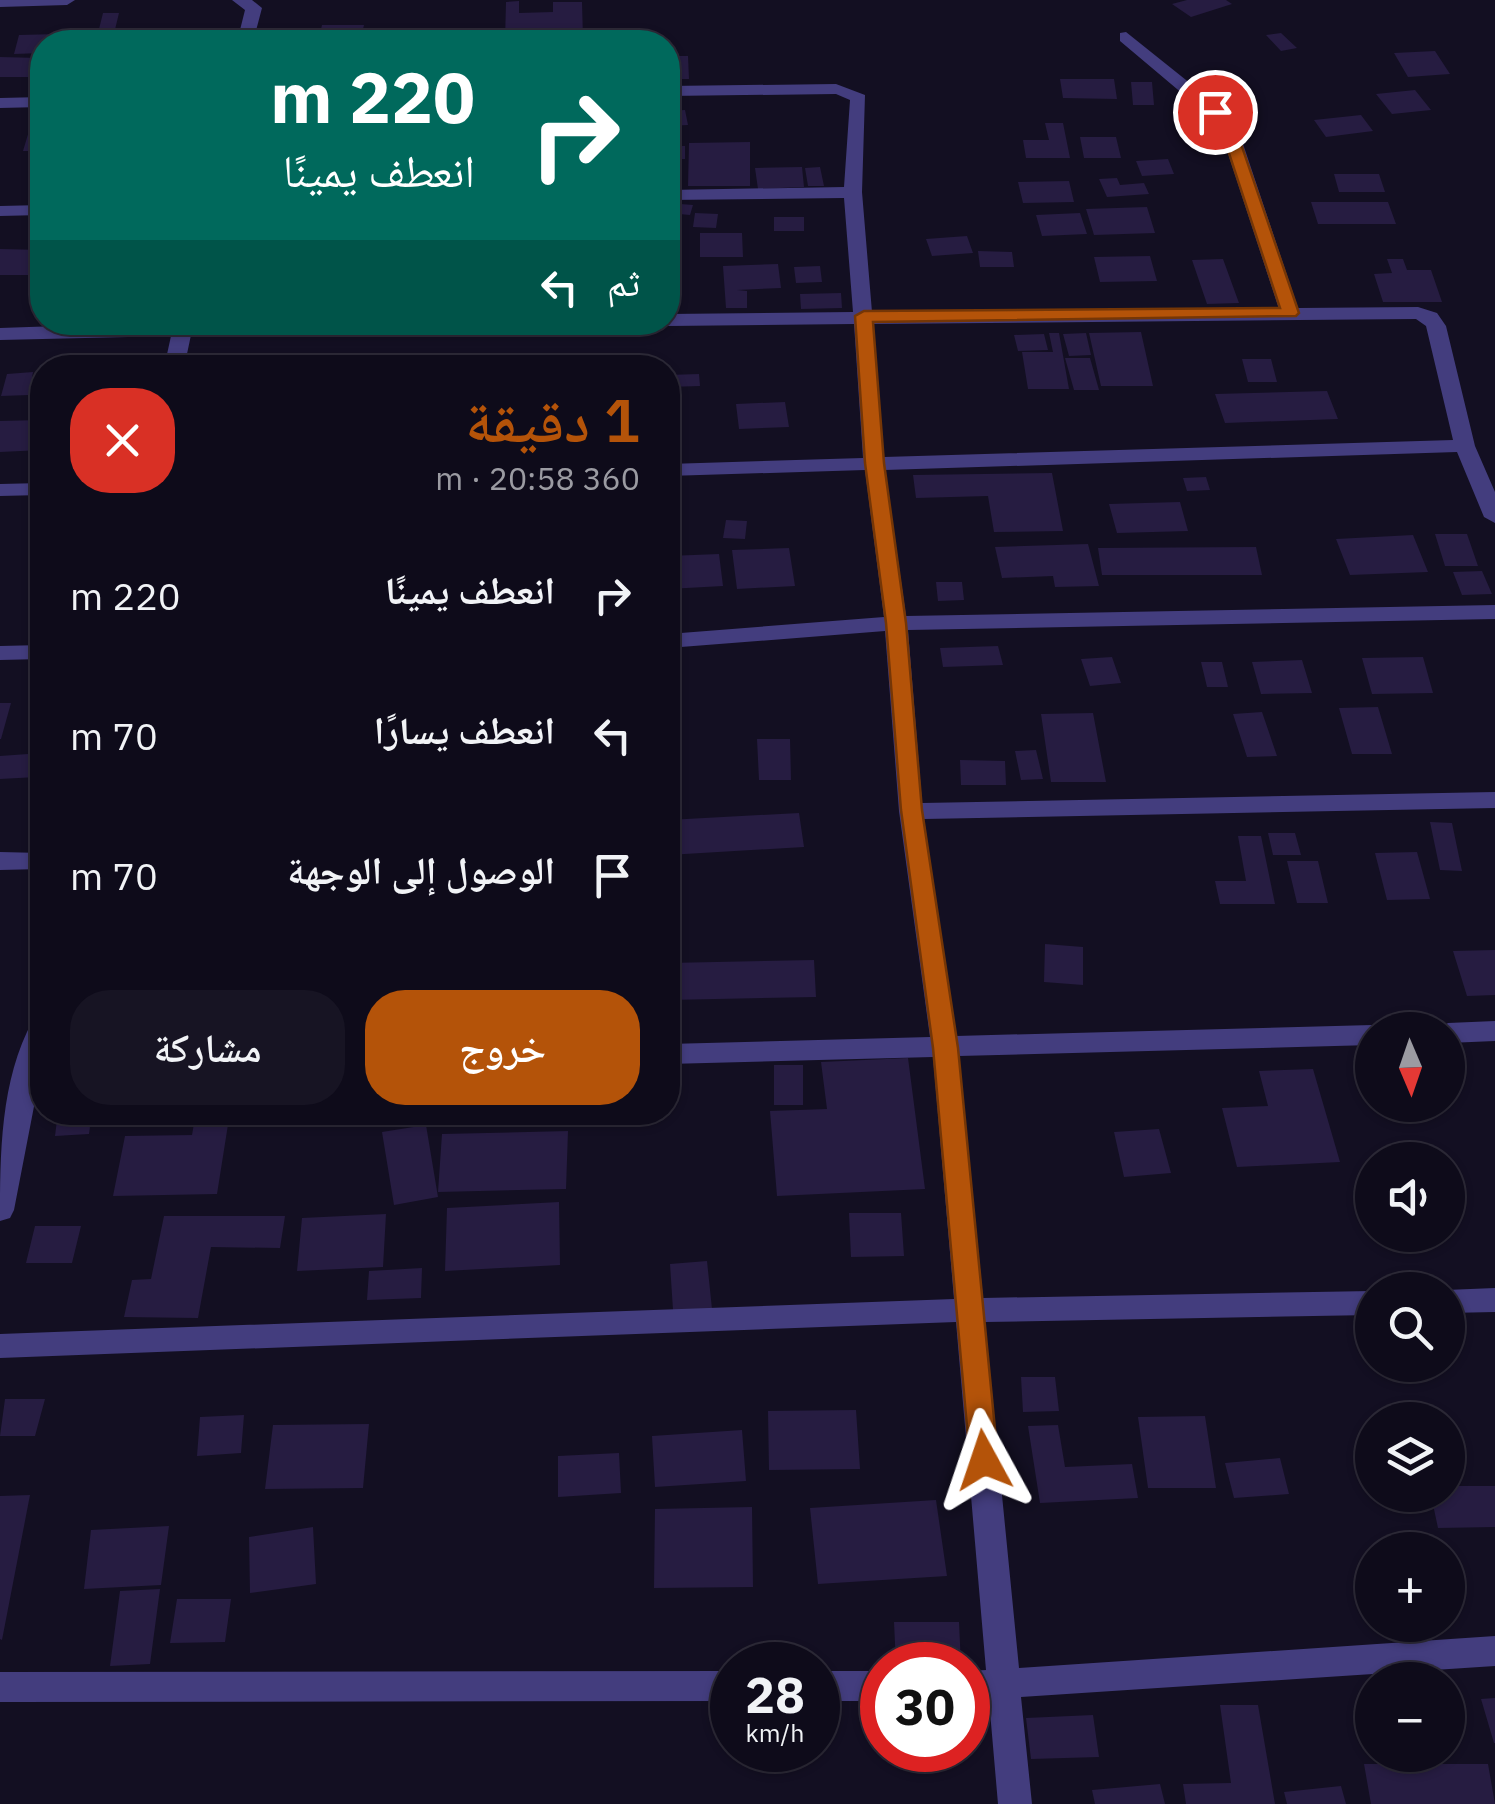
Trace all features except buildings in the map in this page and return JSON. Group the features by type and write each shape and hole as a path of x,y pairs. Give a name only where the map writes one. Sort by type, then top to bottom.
{"street":[{"path":"0,2 68,0"},
{"path":"240,0 254,8 249,30"},
{"path":"1126,37 1215,112 1230,132 1290,313"},
{"path":"680,91 852,92 858,99 852,192 874,463 896,623 912,810 946,1048 1015,1804"},
{"path":"0,102 30,102"},
{"path":"680,194 852,192"},
{"path":"0,211 30,210"},
{"path":"680,320 1418,313 1436,326 1465,446 1495,517"},
{"path":"0,334 30,333"},
{"path":"680,470 1465,446"},
{"path":"0,490 30,489"},
{"path":"680,640 896,623 1495,612"},
{"path":"0,652 30,652"},
{"path":"912,810 1495,800"},
{"path":"0,861 30,861"},
{"path":"1465,1033 1495,1032"},
{"path":"680,1054 1355,1036"},
{"path":"0,1210 23,1069"},
{"path":"1465,1301 1495,1300"},
{"path":"0,1346 972,1310 1355,1302"},
{"path":"990,1686 1495,1651"},
{"path":"0,1687 710,1686"}],"route":[{"path":"984,1460 946,1048 912,810 896,623 874,463 864,316 1290,313 1230,132 1215,112"}]}
